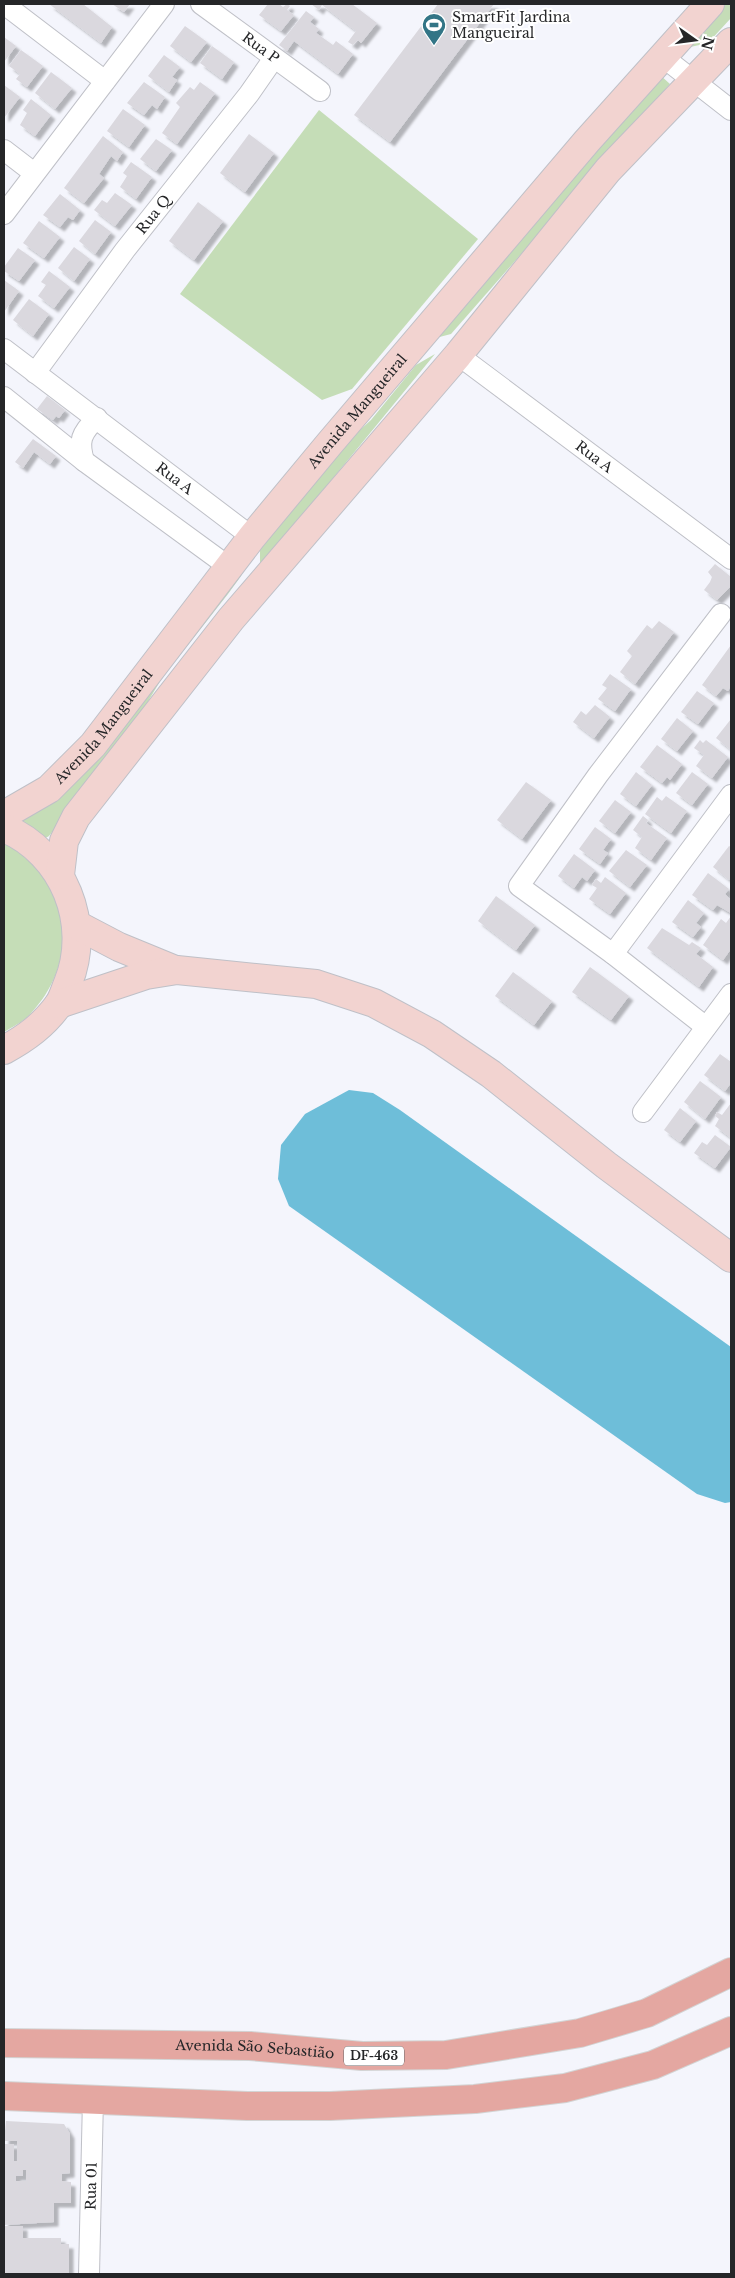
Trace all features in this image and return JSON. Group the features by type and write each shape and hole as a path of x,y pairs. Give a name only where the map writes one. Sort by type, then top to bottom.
{"main road":[{"name":"Avenida São Sebastião","path":"4,2043 250,2046 362,2056 446,2055 580,2033 646,2013 731,1972"},
{"path":"4,2096 247,2106 330,2106 475,2099 565,2088 653,2065 731,2031"}],"street":[{"path":"4,4 105,81"},
{"path":"4,214 164,4"},
{"name":"Rua P","path":"201,4 320,91"},
{"name":"Avenida Mangueiral","path":"4,814 49,789 93,745 252,537 586,141 710,4"},
{"path":"60,875 64,841 76,816 231,618 458,355 608,170 731,42"},
{"path":"663,57 731,110"},
{"name":"Rua Q","path":"35,373 126,250 249,94 274,58"},
{"path":"586,141 587,160 592,167 608,170"},
{"path":"4,150 34,173"},
{"path":"410,348 432,346 458,355"},
{"name":"Rua A","path":"4,349 252,537"},
{"name":"Rua A","path":"458,355 731,559"},
{"path":"7,407 229,567"},
{"path":"84,461 80,446 82,437 88,426 97,418"},
{"path":"231,618 250,568 252,537"},
{"path":"706,1027 613,954 519,886 598,775 721,614"},
{"path":"613,954 731,795"},
{"path":"4,828 15,833 40,851 60,875 71,899 77,925 75,966 59,1004 32,1034 4,1050"},
{"path":"77,925 128,951 177,970"},
{"path":"59,1004 146,975 177,970 316,984 374,1003 432,1034 491,1074 606,1165 731,1258"},
{"path":"644,1112 731,994"},
{"name":"Rua 01","path":"89,2274 92,2099"}],"green space":[{"path":"726,4 731,4 731,18 708,43 686,48"},
{"path":"660,75 670,84 451,334 428,340"},
{"path":"319,110 478,239 352,389 322,400 180,294"},
{"path":"435,354 260,567 260,546 327,460 371,420 416,365"},
{"path":"247,562 241,576 228,594 162,678 131,730 49,836 44,839 17,820"},
{"path":"4,843 26,858 43,876 54,897 61,920 62,944 58,967 48,990 29,1015 4,1032"}],"water":[{"path":"349,1090 373,1093 400,1110 731,1347 731,1502 725,1503 697,1494 289,1206 278,1179 281,1145 305,1114"}],"building":[{"path":"49,4 83,4 112,27 101,43"},
{"path":"112,4 130,4 124,12"},
{"path":"268,4 279,4 283,7 287,4 290,6 287,10 294,15 281,31 259,15"},
{"path":"311,4 352,4 377,23 361,43 358,40 353,45 348,42 356,31 322,5 319,10"},
{"path":"438,4 494,4 390,142 354,115"},
{"path":"306,11 314,17 310,22 319,29 316,33 333,45 336,41 353,54 338,74 294,41 287,51 279,45"},
{"path":"185,26 207,42 191,62 170,46"},
{"path":"4,37 16,46 4,62"},
{"path":"212,46 234,62 222,79 200,63"},
{"path":"21,50 43,66 27,87 16,79 20,74 9,66"},
{"path":"164,55 180,67 172,77 177,80 169,92 148,76"},
{"path":"51,72 72,88 55,109 35,93"},
{"path":"144,82 165,97 157,109 152,105 144,115 127,103"},
{"path":"200,82 215,93 177,144 162,133 180,107 176,103 190,87 194,90"},
{"path":"4,85 20,97 4,118"},
{"path":"31,99 51,115 35,136 20,125 27,113 23,110"},
{"path":"123,109 145,125 129,147 107,131"},
{"path":"249,134 274,153 245,192 220,173"},
{"path":"103,136 123,152 117,161 111,156 99,174 104,178 84,203 64,188"},
{"path":"156,139 172,150 156,171 140,159"},
{"path":"131,162 152,177 136,199 120,187 127,176 123,173"},
{"path":"115,193 132,205 115,226 94,210 102,200 107,203"},
{"path":"60,194 80,210 73,220 68,217 60,227 43,215"},
{"path":"198,202 223,221 194,260 169,241"},
{"path":"95,220 111,232 95,254 79,241"},
{"path":"39,221 60,237 44,258 23,243"},
{"path":"74,247 90,259 74,281 58,268"},
{"path":"18,248 35,260 19,281 4,271 4,267"},
{"path":"49,271 70,287 54,308 38,296 46,285 41,282"},
{"path":"4,280 19,291 4,312"},
{"path":"29,299 49,314 33,336 13,320"},
{"path":"47,396 65,410 59,418 56,416 53,420 37,409"},
{"path":"33,439 56,456 50,464 34,452 23,468 15,462"},
{"path":"715,564 731,577 731,586 717,600 704,590 712,577 708,572"},
{"path":"659,621 674,632 635,684 620,672 632,656 627,651 647,625 652,629"},
{"path":"731,645 731,686 728,691 723,688 716,696 702,685"},
{"path":"610,674 631,689 615,711 598,699 607,688 602,685"},
{"path":"697,691 714,703 698,724 681,712"},
{"path":"595,705 610,717 594,738 573,722 581,711 586,715"},
{"path":"677,718 693,731 677,751 661,739"},
{"path":"731,719 731,750 716,738"},
{"path":"700,740 703,743 706,740 728,757 712,778 696,766 704,755 694,748"},
{"path":"657,745 682,764 670,780 667,777 662,783 640,767"},
{"path":"636,772 652,785 636,806 620,794"},
{"path":"692,772 708,784 692,805 676,793"},
{"path":"526,782 551,800 522,839 497,820"},
{"path":"666,796 687,811 671,833 645,814 657,797 662,801"},
{"path":"615,800 631,812 615,833 599,821"},
{"path":"643,816 648,820 646,823 667,838 651,860 635,848 642,837 633,830"},
{"path":"595,827 611,839 603,850 608,853 600,864 579,849"},
{"path":"729,846 731,847 731,876 729,880 713,867"},
{"path":"626,850 647,865 630,887 609,871"},
{"path":"574,854 595,870 587,881 582,877 574,888 558,876"},
{"path":"708,873 729,889 725,894 731,900 731,913 717,905 713,910 692,895"},
{"path":"605,877 626,893 610,914 589,899 597,888 592,885 596,879 601,883"},
{"path":"496,896 535,925 516,950 478,921"},
{"path":"688,900 704,913 696,923 701,927 693,937 672,922"},
{"path":"731,916 731,949 723,960 703,945 721,919 726,923"},
{"path":"662,928 689,945 692,942 701,948 696,954 713,967 699,987 647,948"},
{"path":"590,967 629,996 611,1020 572,992"},
{"path":"513,972 552,1001 534,1025 495,996"},
{"path":"720,1054 731,1062 731,1083 725,1091 704,1075"},
{"path":"700,1081 721,1097 705,1119 684,1102"},
{"path":"731,1103 731,1138 715,1126 719,1119 715,1116 717,1112 722,1115"},
{"path":"680,1108 696,1121 680,1142 664,1130"},
{"path":"715,1135 731,1147 715,1168 694,1153 702,1142 707,1145"},
{"path":"6,2121 64,2124 70,2134 70,2173 62,2174 62,2181 71,2182 71,2203 54,2203 54,2222 4,2225 4,2144 14,2144 14,2161 17,2161 17,2141 4,2141","holes":["23,2170 26,2170 26,2181 16,2181 16,2176 23,2176"]},
{"path":"4,2226 23,2226 23,2238 61,2238 61,2244 69,2244 69,2274 4,2274"}],"place":[{"name":"SmartFit Jardina Mangueiral","path":"434,46"}]}
